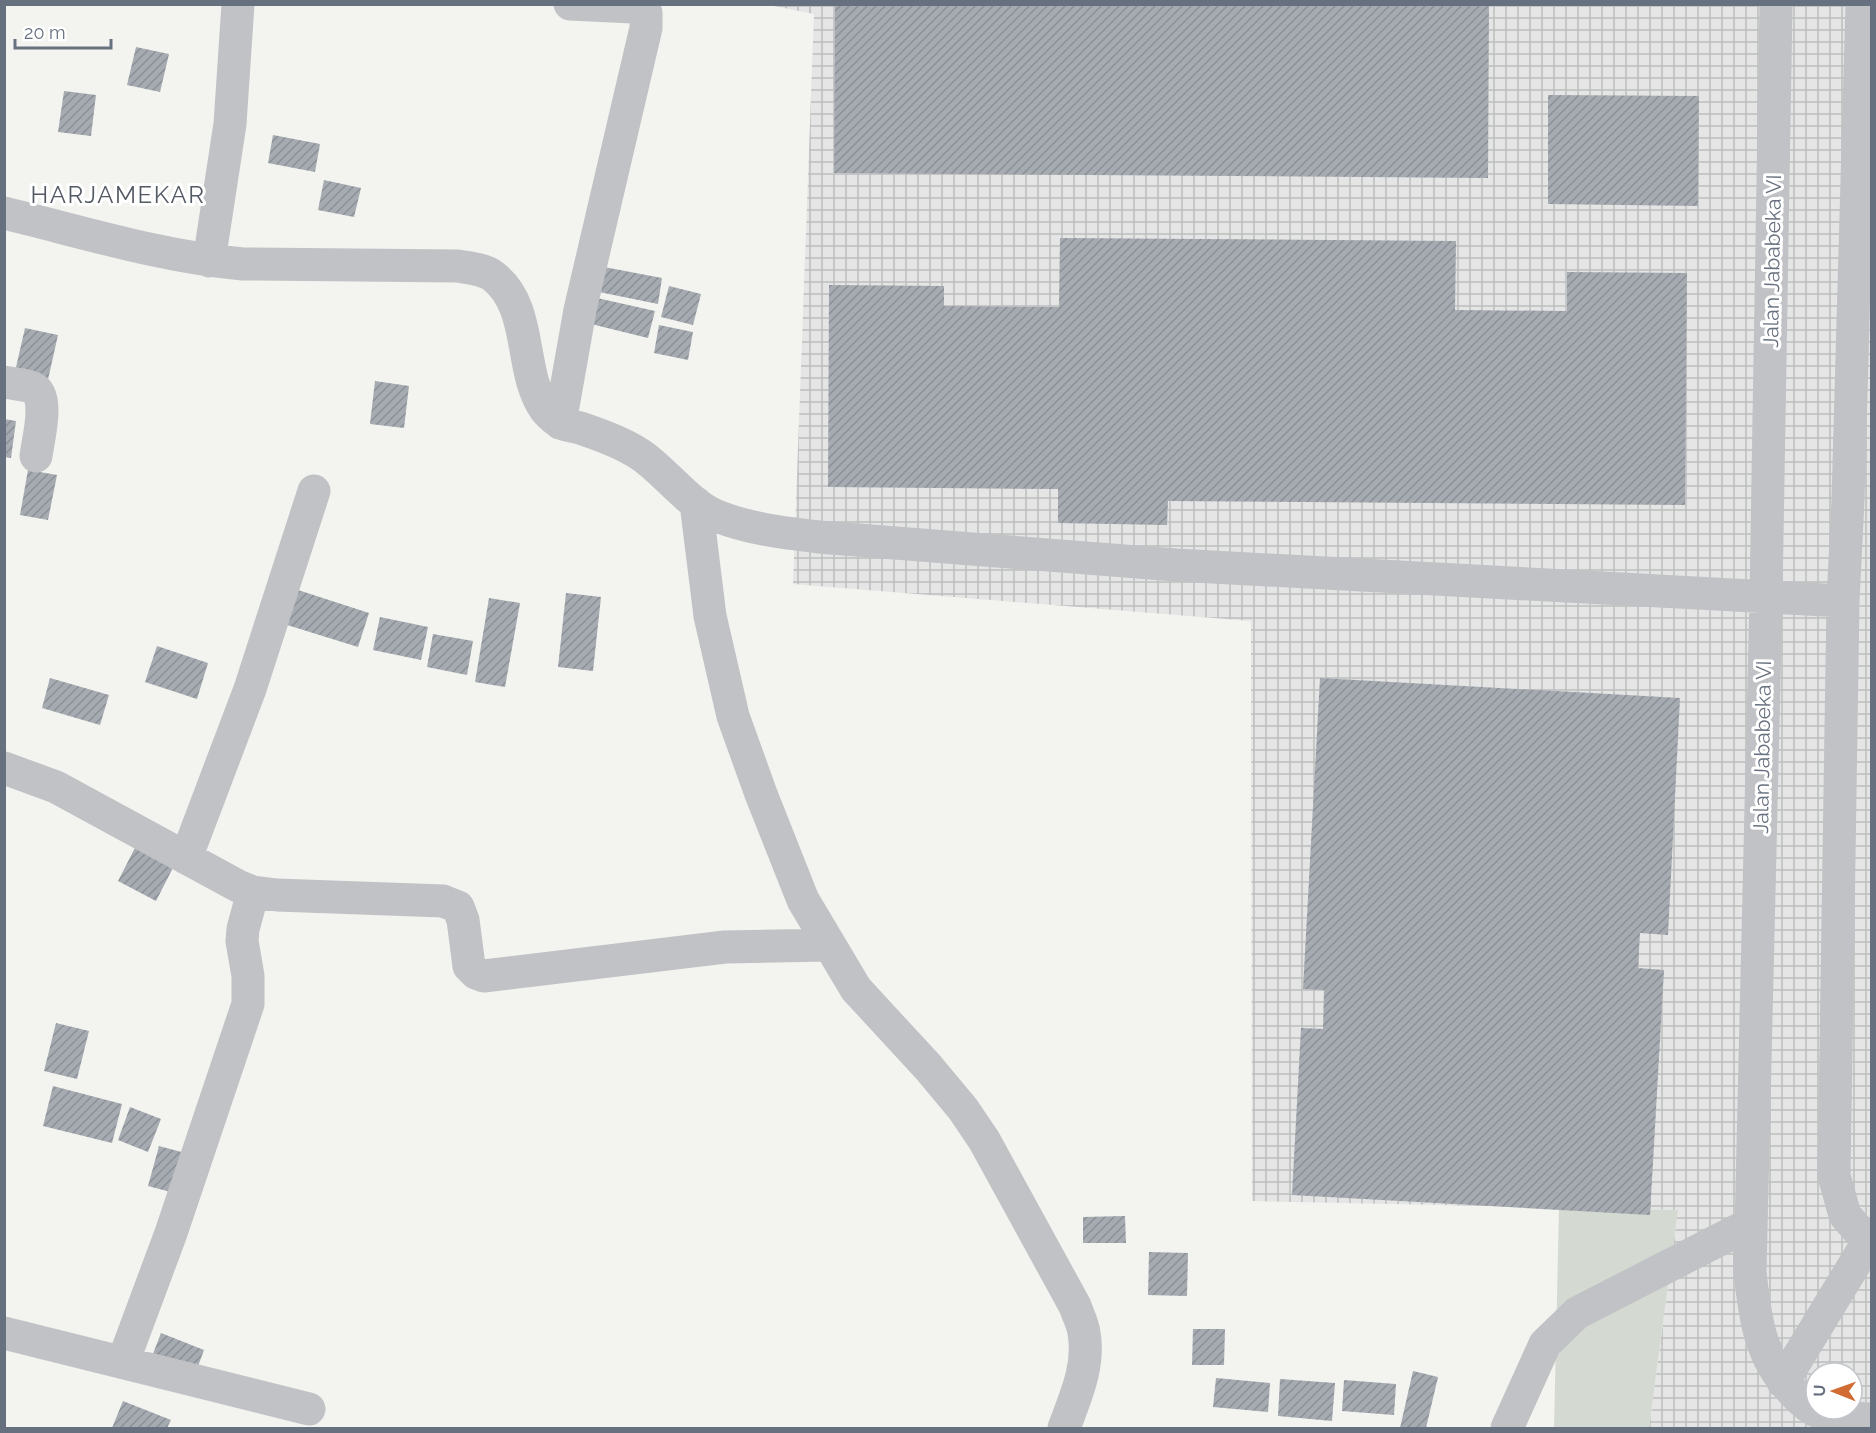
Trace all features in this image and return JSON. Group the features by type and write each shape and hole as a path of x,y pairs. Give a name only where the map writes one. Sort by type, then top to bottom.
{"street":[{"path":"209,261 230,124 238,4"},
{"path":"560,423 580,310 646,28 646,13 641,9 570,4"},
{"name":"Jalan Jababeka VI","path":"1776,4 1766,597 1750,1272 1755,1317 1766,1354 1783,1382 1804,1404 1822,1414 1872,1419"},
{"path":"1783,1382 1870,1243 1845,1215 1834,1176 1843,601 1860,501 1862,4"},
{"path":"4,213 172,255 209,261 243,264 458,266 492,275 513,299 535,385 545,409 560,423 620,442 639,453 696,502 715,515 775,532 1176,565 1843,601"},
{"path":"4,382 33,388 39,393 42,403 36,456"},
{"path":"186,858 250,689 314,491"},
{"path":"696,502 710,616 733,717 803,900 856,989 928,1067 963,1109 984,1140 1075,1306 1084,1332 1083,1375 1064,1428"},
{"path":"4,768 56,787 253,892 278,895 442,901 458,907 463,920 469,966 476,973 484,976 725,947 829,945"},
{"path":"123,1362 179,1211 248,1005 248,976 242,941 253,892"},
{"path":"1507,1428 1545,1344 1577,1313 1750,1224"},
{"path":"4,1334 309,1409"}],"shaded area":[{"path":"769,5 1871,5 1871,1428 1649,1428 1678,1210 1252,1201 1251,621 793,584 814,14"},
{"path":"1559,1208 1678,1210 1649,1428 1554,1428"}],"building":[{"path":"835,4 1489,4 1488,178 834,173"},
{"path":"136,47 169,54 160,92 127,85"},
{"path":"64,91 96,95 91,136 58,132"},
{"path":"1548,95 1699,96 1698,206 1548,204"},
{"path":"273,135 320,144 315,172 268,163"},
{"path":"324,180 361,188 354,217 318,210"},
{"path":"1060,238 1456,241 1455,310 1567,311 1567,272 1687,273 1685,505 1168,501 1167,525 1058,523 1058,489 828,487 829,285 944,286 944,306 1059,307"},
{"path":"604,267 662,278 658,304 599,292"},
{"path":"669,286 701,294 693,325 661,317"},
{"path":"597,298 655,311 648,338 591,324"},
{"path":"659,325 693,332 688,360 654,353"},
{"path":"25,328 58,335 47,384 14,376"},
{"path":"375,381 409,386 404,428 370,424"},
{"path":"4,419 16,421 11,458 4,457"},
{"path":"28,470 57,475 48,520 20,515"},
{"path":"295,589 369,613 358,647 284,624"},
{"path":"566,593 601,597 593,671 558,667"},
{"path":"489,598 520,603 505,687 475,682"},
{"path":"380,617 428,627 421,660 373,650"},
{"path":"433,634 473,641 467,675 427,667"},
{"path":"157,646 208,663 197,699 145,682"},
{"path":"50,678 109,695 100,725 42,708"},
{"path":"1320,678 1680,698 1668,935 1640,933 1638,968 1664,970 1650,1215 1292,1195 1301,1028 1323,1029 1324,990 1303,989"},
{"path":"139,840 177,860 156,901 118,881"},
{"path":"56,1023 89,1031 77,1079 44,1071"},
{"path":"53,1086 122,1104 112,1143 43,1126"},
{"path":"130,1107 161,1119 148,1152 118,1140"},
{"path":"159,1146 189,1154 178,1194 148,1186"},
{"path":"1125,1216 1126,1243 1083,1243 1083,1217"},
{"path":"1149,1252 1188,1253 1187,1296 1148,1295"},
{"path":"1193,1329 1225,1329 1224,1365 1192,1365"},
{"path":"161,1333 204,1350 194,1377 151,1359"},
{"path":"1413,1371 1438,1377 1426,1428 1400,1428"},
{"path":"1216,1378 1270,1383 1268,1412 1213,1407"},
{"path":"1280,1379 1335,1383 1332,1421 1278,1416"},
{"path":"1344,1380 1396,1384 1394,1415 1342,1411"},
{"path":"123,1401 171,1420 167,1428 112,1428"}],"district":[{"name":"HARJAMEKAR","path":"118,194"}]}
